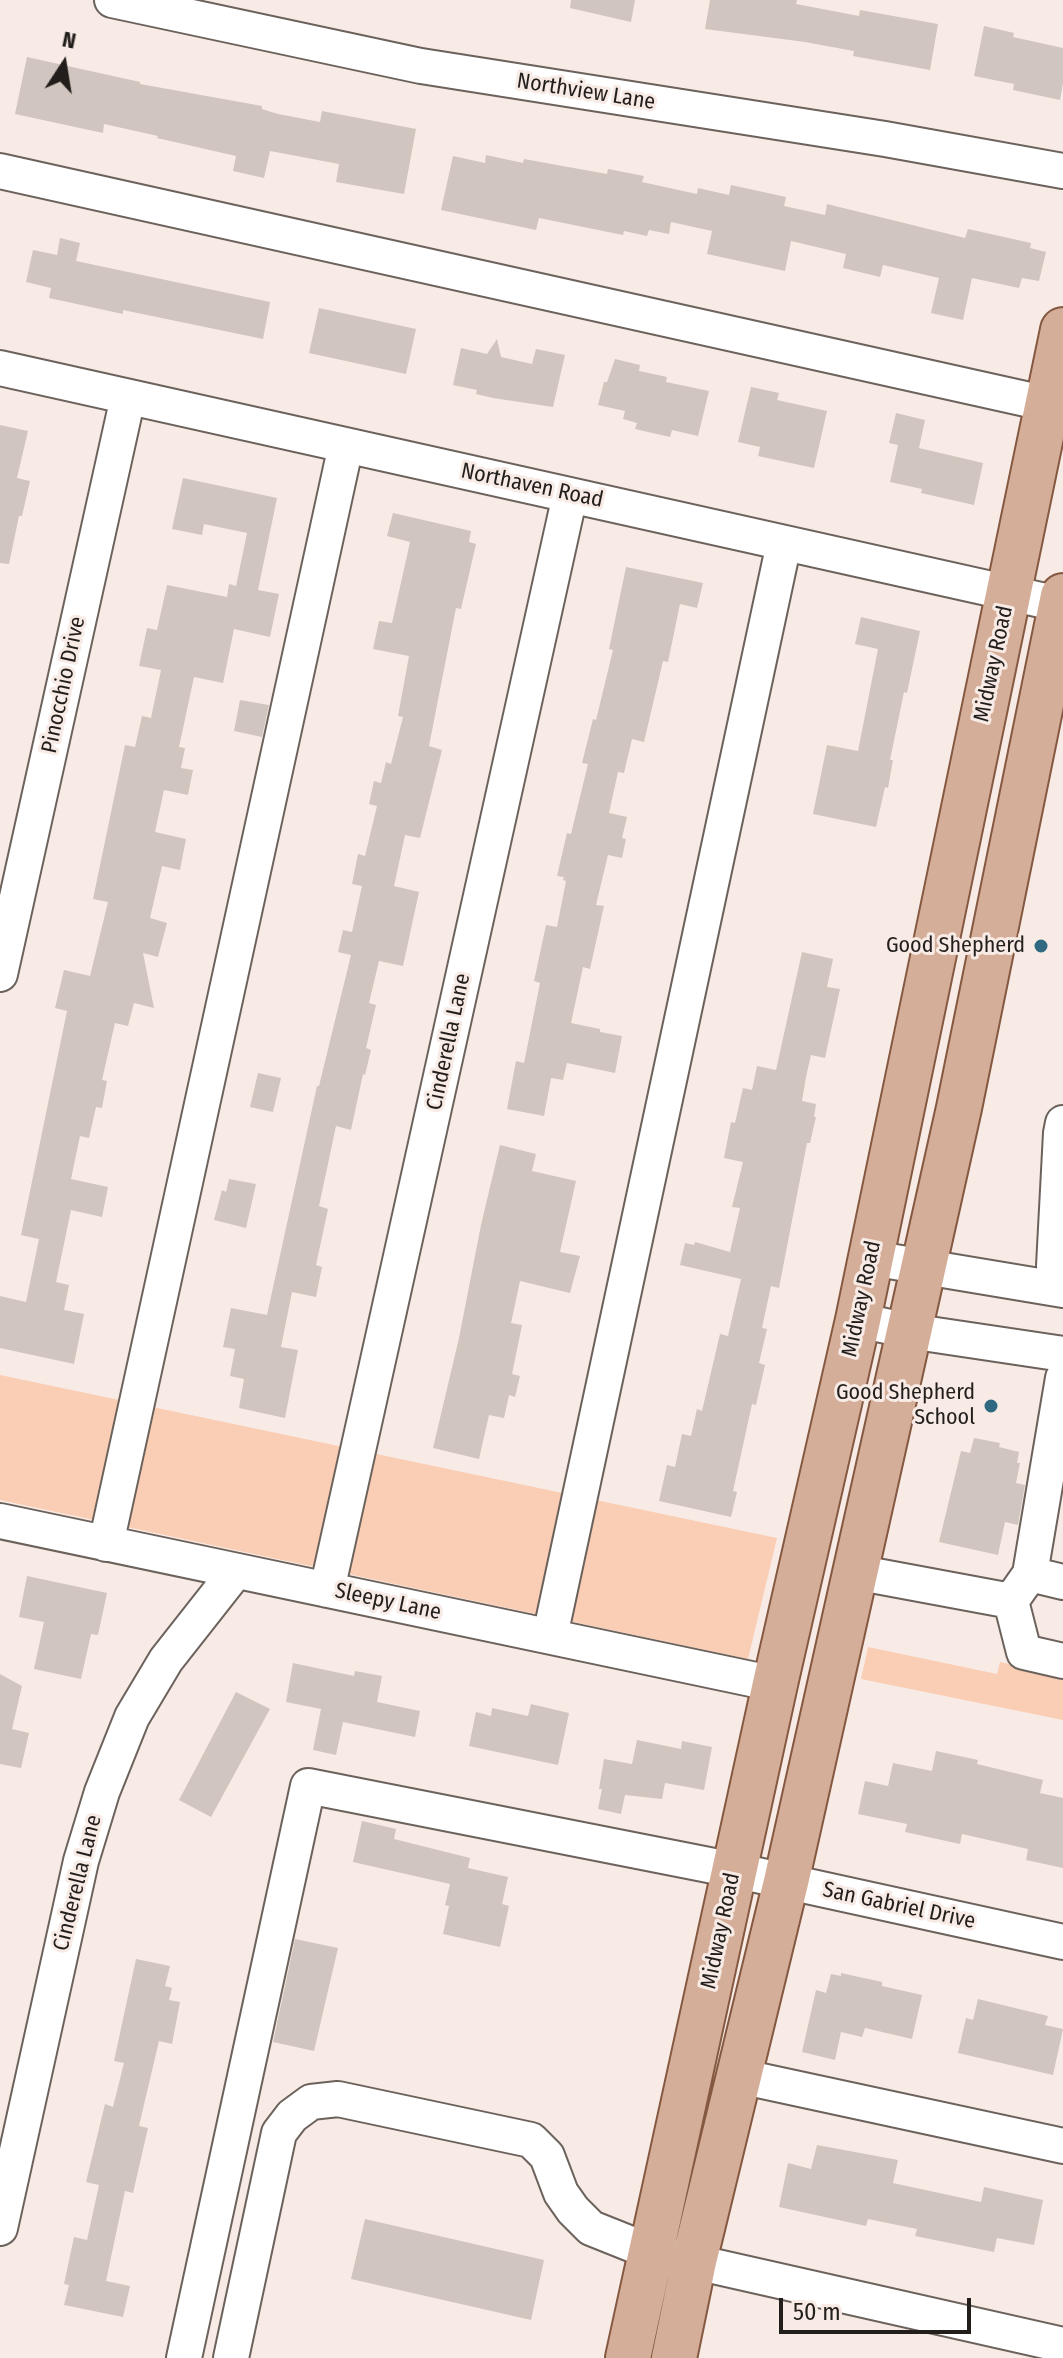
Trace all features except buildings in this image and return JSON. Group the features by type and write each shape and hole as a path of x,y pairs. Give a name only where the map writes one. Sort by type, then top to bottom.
{"main road":[{"name":"Midway Road","path":"628,2358 858,1320 1063,330"},
{"path":"674,2358 694,2261 786,1882 959,1108 1062,602"}],"street":[{"name":"Northview Lane","path":"112,0 421,66 885,139 1063,171"},
{"path":"0,171 1048,404"},
{"name":"Northaven Road","path":"0,368 1008,593 1062,602"},
{"name":"Pinocchio Drive","path":"0,974 128,397"},
{"path":"106,1544 346,445"},
{"name":"Cinderella Lane","path":"327,1590 570,495"},
{"path":"550,1636 784,543"},
{"path":"1063,1123 1054,1266 1063,1277"},
{"path":"871,1258 1063,1290"},
{"path":"858,1320 909,1331 1063,1354"},
{"path":"1063,1378 1020,1588 1024,1652 1063,1661"},
{"name":"Sleepy Lane","path":"4,1530 106,1544 775,1684"},
{"name":"Cinderella Lane","path":"0,2228 81,1861 102,1792 132,1717 159,1672 236,1571"},
{"path":"855,1572 1020,1588 1063,1582"},
{"name":"San Gabriel Drive","path":"184,2358 308,1786 734,1870 1063,1942"},
{"path":"739,2076 1063,2146"},
{"path":"231,2358 279,2133 292,2116 311,2102 338,2099 531,2140 547,2156 561,2193 591,2228 651,2252 1063,2345"}],"shaded area":[{"path":"0,1375 777,1538 748,1659 0,1500"},
{"path":"868,1647 997,1674 1000,1662 1063,1676 1063,1720 861,1679"}],"place":[{"name":"Good Shepherd","path":"1041,946"},
{"name":"Good Shepherd School","path":"991,1406"}]}
